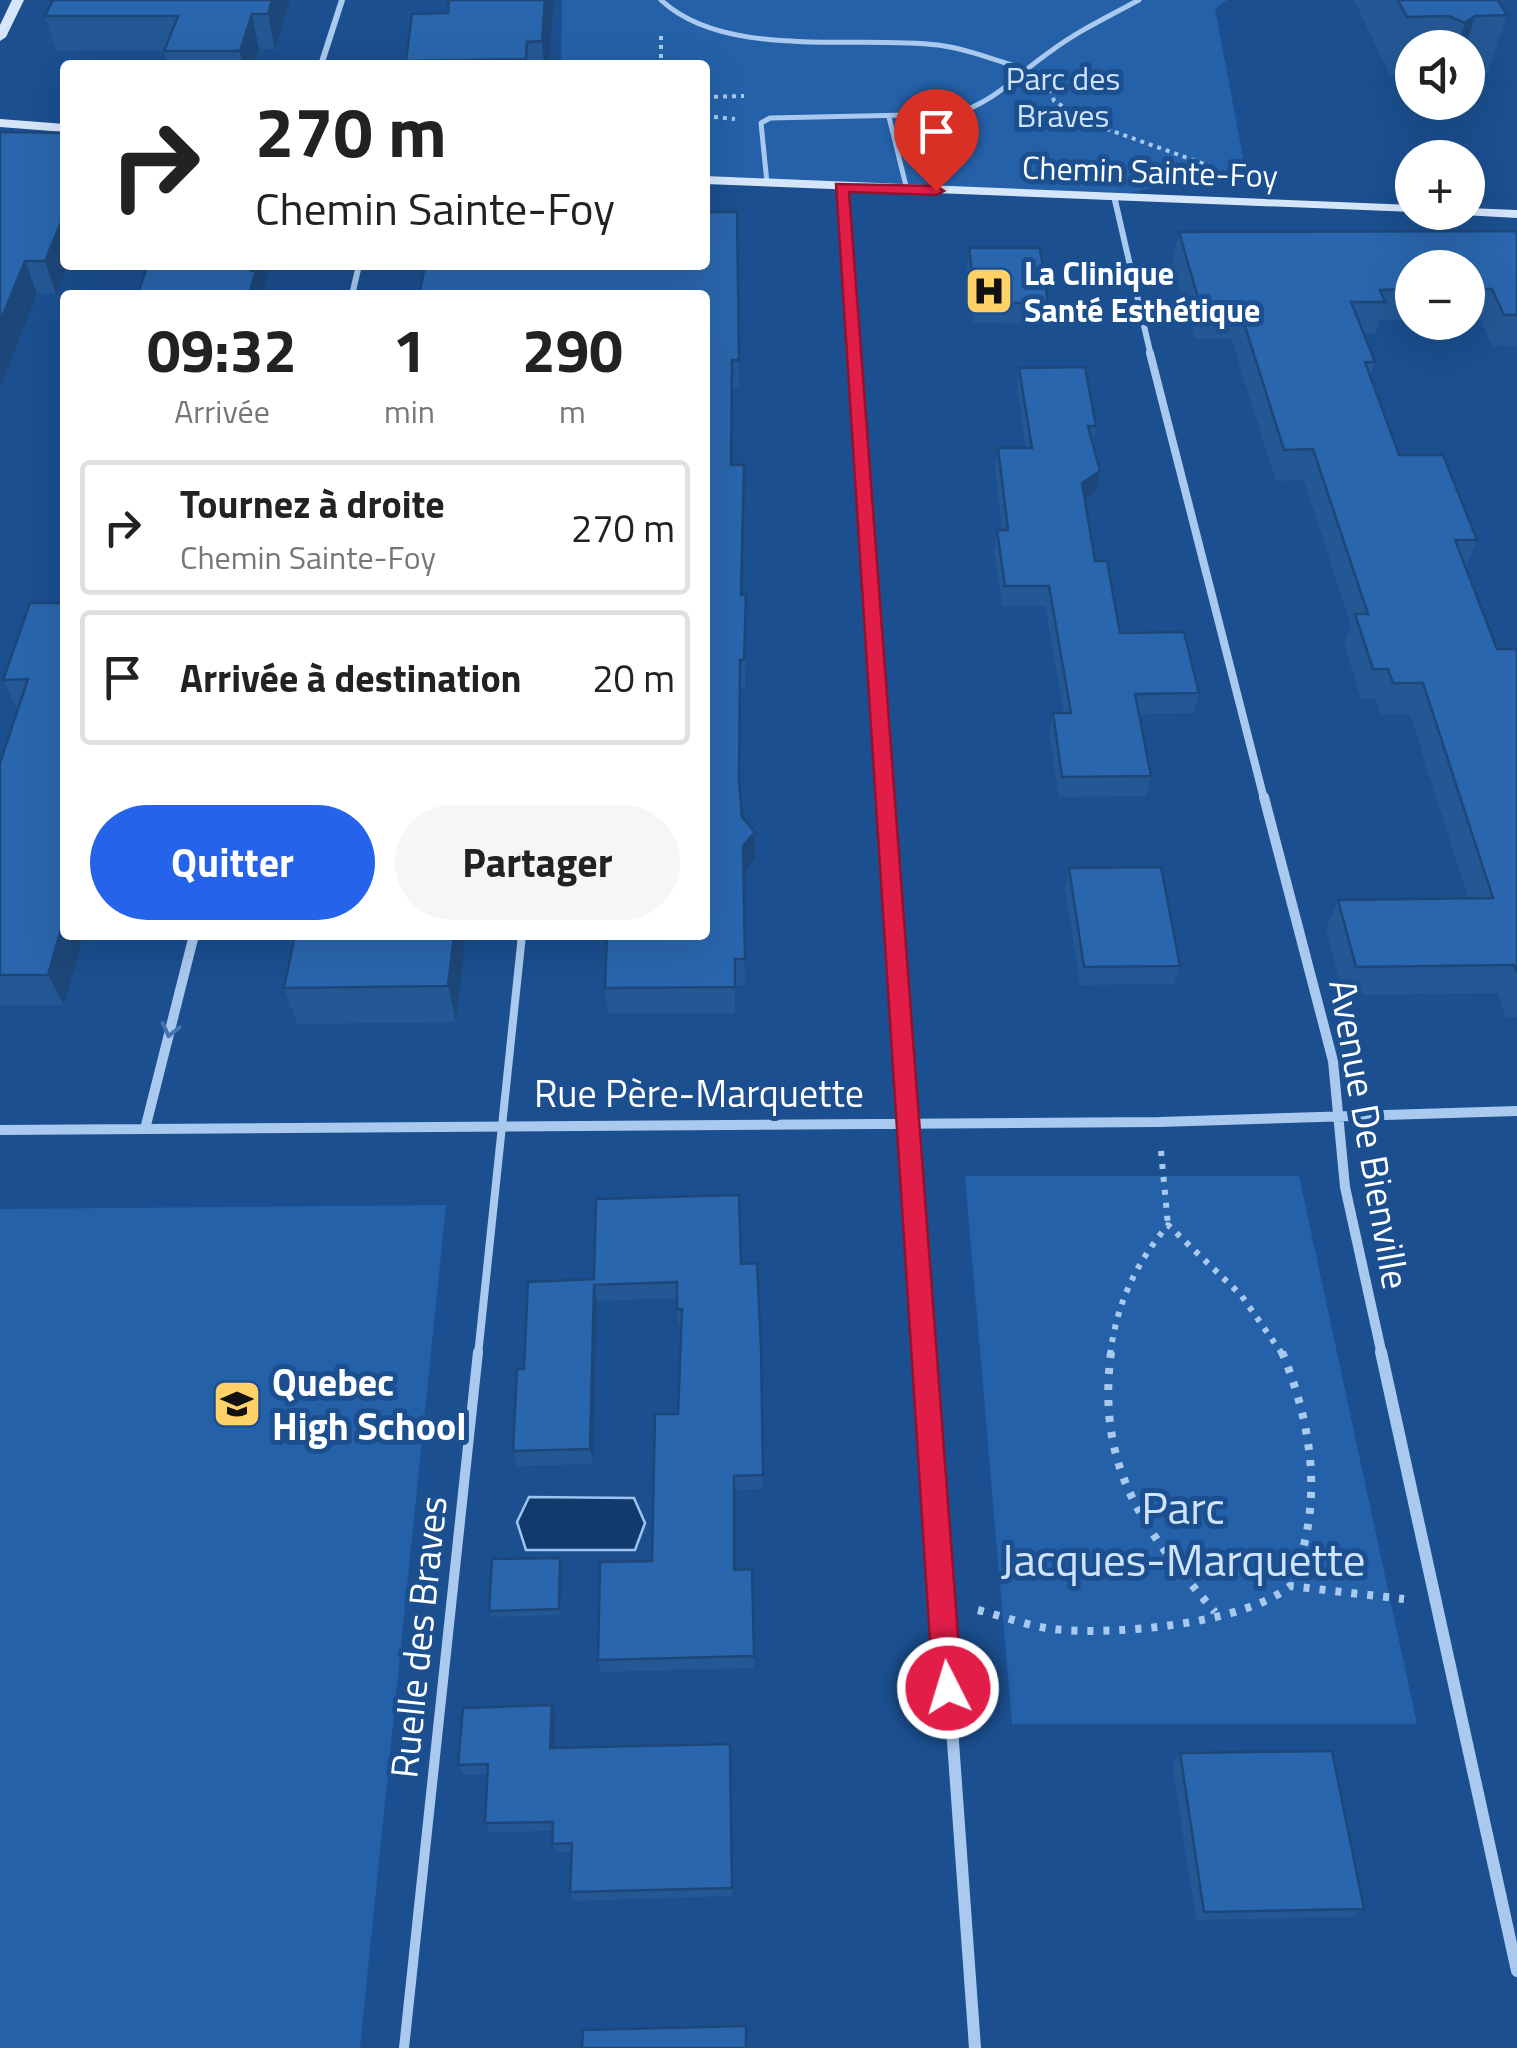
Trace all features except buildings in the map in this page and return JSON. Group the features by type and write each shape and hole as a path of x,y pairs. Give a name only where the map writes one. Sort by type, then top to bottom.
{"main road":[{"path":"0,37 18,0"},
{"path":"0,123 60,128"},
{"name":"Chemin Sainte-Foy","path":"710,180 1395,208"},
{"path":"1485,213 1517,214"}],"street":[{"path":"323,60 342,0"},
{"path":"841,187 975,2048"},
{"name":"Avenue De Bienville","path":"1114,196 1174,451 1333,1062 1345,1187 1517,1972"},
{"path":"146,1130 193,940"},
{"name":"Rue Père-Marquette","path":"0,1130 503,1123 1159,1122 1517,1111"}],"lane":[{"path":"662,0 670,14 710,32 932,44 1027,70"},
{"path":"767,184 761,123 779,116 890,117 982,108 1004,97 1052,49 1139,0"},
{"path":"890,117 907,190"},
{"name":"Ruelle des Braves","path":"404,2048 521,940"}],"path":[{"path":"1027,70 1050,88 1054,101 1090,123 1232,176 1238,201"},
{"path":"1159,1122 1168,1225 1135,1268 1113,1333 1107,1388 1121,1476 1142,1520 1150,1536 1215,1612"},
{"path":"940,1600 1053,1629 1151,1626 1269,1603 1290,1586 1303,1561 1315,1511 1305,1418 1279,1345 1232,1282 1168,1225"},
{"path":"1290,1586 1435,1602"}],"green space":[{"name":"Parc des Braves","path":"562,0 1227,0 1215,9 1247,178 1239,182 1203,177 1114,196 710,176 710,60 561,60"},
{"name":"Parc Jacques-Marquette","path":"965,1176 1299,1176 1417,1724 1012,1724"},
{"name":"Quebec High School","path":"446,1205 360,2048 0,2048 0,1209"}],"shaded area":[{"path":"529,1497 634,1498 645,1523 635,1550 526,1550 517,1522"}],"place":[{"name":"La Clinique Santé Esthétique","path":"989,291"},
{"name":"Quebec High School","path":"237,1404"}],"route":[{"path":"936,191 841,187 948,1688"}]}
